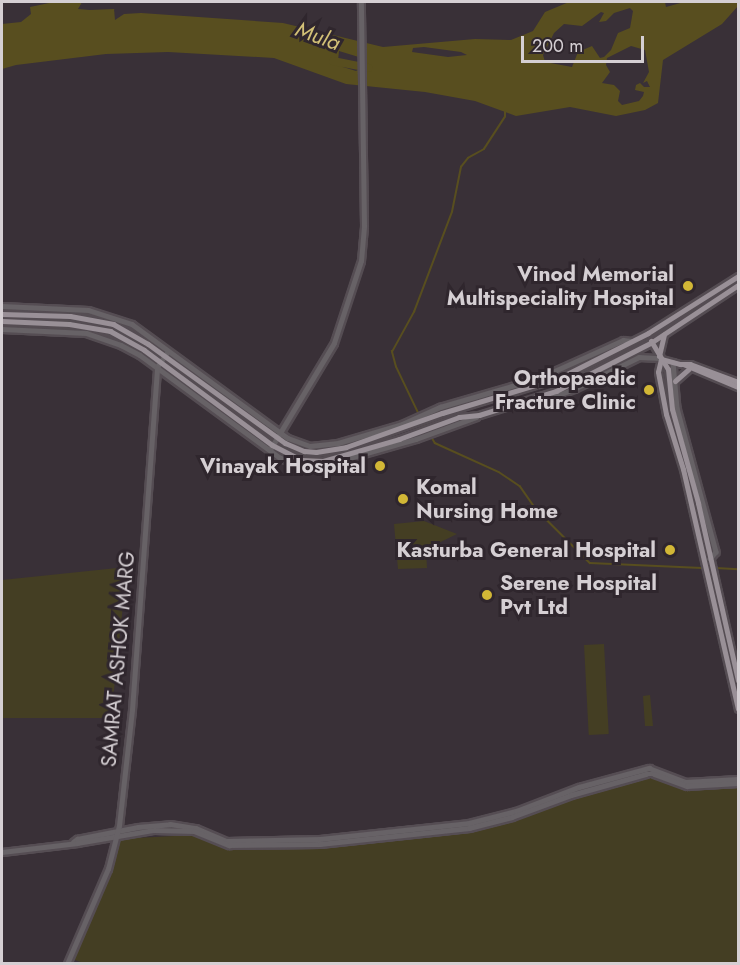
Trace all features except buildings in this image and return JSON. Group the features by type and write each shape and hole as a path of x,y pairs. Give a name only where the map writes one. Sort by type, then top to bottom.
{"main road":[{"path":"2,314 49,315 101,320 128,331 167,354 295,449 316,452 346,447 428,416 559,378 648,333 738,276"},
{"path":"2,321 49,322 99,327 125,337 271,447 302,460 323,461 418,435 459,417 476,415 538,398 652,342 738,285"},
{"path":"648,333 668,369 672,410 693,483 738,681"},
{"path":"664,335 658,372 666,414 683,469 703,565 738,709"},
{"path":"660,358 738,387"},
{"path":"675,381 690,364 738,382"},
{"path":"706,577 713,574"}],"street":[{"path":"361,2 364,226 361,261 334,343 271,447 287,461 301,465 326,464 349,461 418,435"},
{"path":"2,306 71,308 103,312 142,330 167,354 159,364 98,335 48,330 2,329"},
{"path":"538,398 548,399 574,389 639,357 660,358"},
{"path":"673,362 677,408 704,500 716,552 710,561"},
{"name":"SAMRAT ASHOK MARG","path":"67,963 108,869 117,834 132,700 159,364"},
{"path":"2,852 73,842 76,839 117,834 151,825 179,825 196,828 227,841 320,839 469,823 516,811 579,787 649,768 685,782 738,781"}],"shaded area":[{"path":"424,521 457,534 426,549 427,568 398,569 394,524"},
{"path":"127,567 111,718 2,718 2,580"},
{"path":"604,644 609,734 589,735 584,645"},
{"path":"650,695 653,726 645,726 643,696"},
{"path":"649,768 676,782 738,784 738,963 86,964 70,958 116,839 213,834 221,837 220,841 263,846 278,842 322,844 518,812"}],"water":[{"path":"54,2 82,2 78,9 114,9 115,20 124,14 141,13 283,23 383,47 475,39 511,40 533,31 545,12 569,2 665,2 666,7 684,2 738,2 738,6 722,24 663,60 658,103 645,110 616,116 570,107 516,116 475,101 425,92 346,84 274,58 168,52 106,54 16,65 2,69 2,24 21,22 31,14 30,7","holes":["630,8 633,11 630,28 618,33 611,50 604,57 600,58 592,46 578,52 572,67 545,62 543,55 554,33 564,24 582,26 601,12 604,13 599,22 606,21 614,13","631,46 645,50 649,72 643,83 647,81 650,87 644,87 640,83 636,85 635,90 644,92 639,101 622,105 618,101 620,91 614,85 602,83 610,72 606,65 607,58","424,47 461,52 467,55 448,57 412,52 413,48","339,51 362,58 363,67 356,71 343,67 338,61"]}],"waterway":[{"name":"Mula","path":"333,61 368,68"},
{"path":"419,415 396,367 392,352 414,312 452,212 461,167 468,158 484,149 505,117 505,112"},
{"path":"423,422 435,443 499,472 520,486 537,510 590,563 702,568"},
{"path":"716,568 738,569"}],"place":[{"name":"Vinod Memorial Multispeciality Hospital","path":"688,286"},
{"name":"Orthopaedic Fracture Clinic","path":"649,390"},
{"name":"Vinayak Hospital","path":"380,466"},
{"name":"Komal Nursing Home","path":"403,499"},
{"name":"Kasturba General Hospital","path":"670,550"},
{"name":"Serene Hospital Pvt Ltd","path":"487,595"}]}
